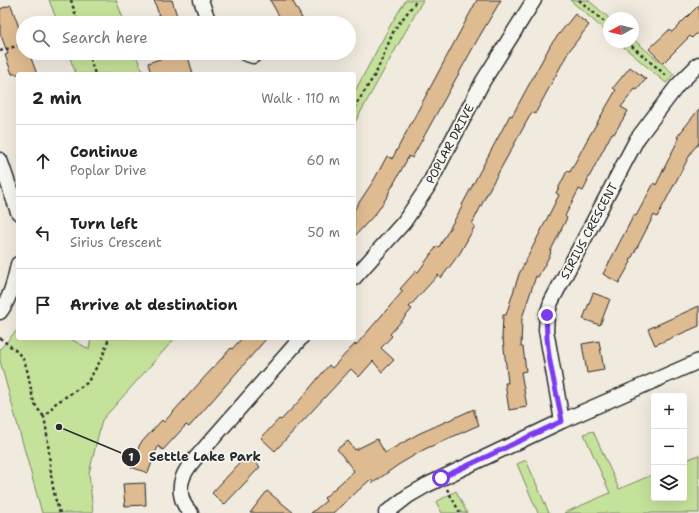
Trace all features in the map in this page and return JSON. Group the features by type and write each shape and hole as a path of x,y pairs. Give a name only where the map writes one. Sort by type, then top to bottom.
{"street":[{"path":"201,0 207,16"},
{"name":"POPLAR DRIVE","path":"356,276 404,222 427,188 483,81 534,0"},
{"name":"SIRIUS CRESCENT","path":"562,421 546,330 547,315 551,302 637,139 677,86 699,64"},
{"path":"0,160 16,206"},
{"path":"0,312 5,306 16,277"},
{"path":"191,513 186,508 182,500 181,492 183,476 194,460 299,340"},
{"path":"386,513 408,496 441,478 562,421 699,361"}],"path":[{"path":"71,0 76,16"},
{"path":"356,105 376,73 394,30 417,0"},
{"path":"579,0 603,21"},
{"path":"0,51 16,46"},
{"path":"634,48 677,86"},
{"path":"90,60 94,72"},
{"path":"0,338 23,359 36,408 44,418 48,436 48,460 53,492 60,513"},
{"path":"44,418 56,403 87,383 102,358 108,340"},
{"path":"441,478 460,513"}],"green space":[{"path":"49,0 116,0 122,16 55,16"},
{"path":"406,0 423,0 356,120 356,89 391,24"},
{"path":"570,0 588,0 603,13 603,29"},
{"path":"639,44 674,74 666,83 625,48 639,48"},
{"path":"71,60 138,60 143,72 75,72"},
{"path":"16,331 16,340 73,340 89,349 91,340 173,340 102,420 89,473 93,513 42,513 0,361 0,349"},
{"path":"593,431 619,489 651,475 651,501 687,501 687,460 699,455 699,513 564,513 610,493 584,434"},
{"path":"526,460 549,513 538,513 517,464"},
{"path":"456,491 467,513 442,513 436,502"}],"building":[{"path":"154,0 172,0 177,16 159,16"},
{"path":"270,0 292,0 301,16 279,16"},
{"path":"477,0 501,0 412,158 409,156 389,194 377,212 356,235 356,207 374,180 387,156 392,159"},
{"path":"11,5 16,19 16,60 32,60 36,72 16,72 16,74 12,74 5,55 8,54 0,33 0,9"},
{"path":"699,5 699,31 692,38 690,36 663,63 649,49 669,30 672,32"},
{"path":"575,14 589,25 569,51 535,114 532,112 490,188 472,224 475,226 460,253 441,278 438,275 409,307 412,309 390,334 392,336 381,348 394,360 382,372 373,361 359,377 351,369 275,451 261,438 300,400 329,365 332,368 355,344 356,345 403,291 400,289 416,271 418,272 437,246 439,247 463,205 510,115 512,116 551,44"},
{"path":"157,60 189,60 192,72 150,72 148,63"},
{"path":"630,67 646,79 637,90 635,89 621,107 628,111 614,134 612,133 583,191 579,189 565,216 567,218 550,252 551,253 538,277 536,276 522,318 521,347 523,347 526,371 521,372 527,407 509,410 505,383 508,383 502,339 503,315 506,315 519,274 559,195 556,193 567,171 570,172 616,90 613,88"},
{"path":"699,109 699,143 692,151 657,217 654,215 619,283 603,274 634,215 636,216 654,183 656,185 679,138 677,137"},
{"path":"593,293 610,299 600,325 583,319"},
{"path":"699,306 699,326 655,345 648,329"},
{"path":"240,340 265,340 189,427 186,425 163,450 158,446 148,473 131,467 140,444 162,420 164,422 231,348 232,349"},
{"path":"599,341 604,370 587,373 582,344"},
{"path":"474,409 479,425 425,449 398,465 373,483 371,479 333,513 311,513 326,501 324,498 354,471 337,449 348,441 355,450 377,439 385,453 418,434"},
{"path":"247,455 260,467 224,505 212,493"},
{"path":"145,483 146,505 125,506 123,484"},
{"path":"267,491 294,513 250,513"}],"place":[{"name":"Settle Lake Park","path":"59,427"}],"route":[{"path":"441,478 562,421 548,349 546,330 547,315"}]}
